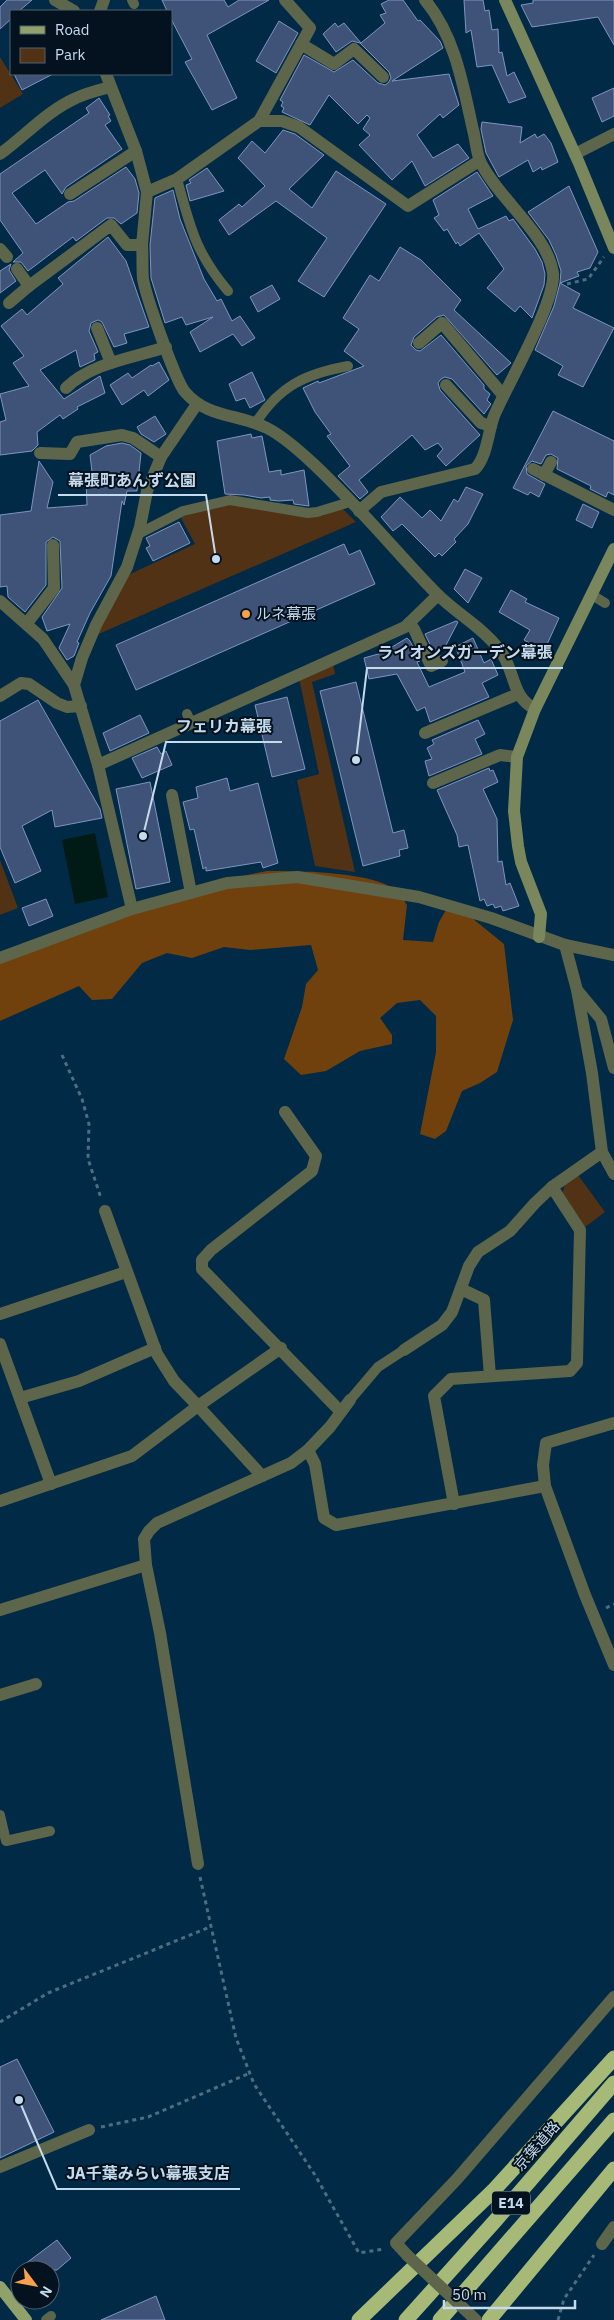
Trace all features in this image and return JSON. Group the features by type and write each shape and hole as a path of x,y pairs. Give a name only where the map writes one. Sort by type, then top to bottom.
{"highway":[{"path":"360,2320 492,2191 614,2058"},
{"name":"京葉道路","path":"406,2320 495,2221 614,2083"},
{"name":"E14","path":"440,2320 614,2120"},
{"path":"488,2320 614,2169"}],"main road":[{"path":"0,2288 26,2320"}],"street":[{"path":"55,0 72,10"},
{"path":"147,192 177,179 259,122 310,28 285,0"},
{"path":"355,506 395,484 427,476 475,469 480,464 490,426 503,395 534,333 552,285 553,273 538,240 490,180 479,161 453,49 445,29 425,0"},
{"path":"505,0 575,154 611,244"},
{"path":"301,44 334,64 354,48 383,77"},
{"path":"106,75 136,151 147,192 142,245 144,280 166,347 181,385 197,404 211,412 266,427 286,440 355,506 438,595 491,639 501,651 509,666 518,694 525,704 534,709"},
{"path":"0,154 23,138 30,128 75,98 110,87"},
{"path":"259,122 282,121 300,127 400,206 408,206 418,202 479,161"},
{"path":"575,154 614,134"},
{"path":"70,194 136,151"},
{"path":"9,303 111,225 127,245 142,245"},
{"path":"16,269 29,286"},
{"path":"419,343 442,323 503,395"},
{"path":"97,328 111,363"},
{"path":"66,388 74,380 111,363 166,347"},
{"path":"446,385 481,423 490,426"},
{"path":"74,685 82,658 96,626 127,567 138,534 147,491 161,457 197,404"},
{"path":"40,453 70,454 77,442 122,435 133,438 161,457"},
{"path":"544,475 551,462"},
{"path":"533,469 614,510"},
{"path":"27,623 54,588 53,545"},
{"path":"539,937 541,914 518,846 514,811 517,757 534,709 614,549"},
{"path":"405,621 438,595"},
{"path":"0,601 43,639 74,685 98,765 132,909"},
{"path":"405,621 414,629 431,666 442,661"},
{"path":"98,765 189,719 405,627 405,621"},
{"path":"0,696 22,683 29,684 57,703 67,707 81,706"},
{"path":"425,733 518,694"},
{"path":"433,783 500,754 517,757"},
{"path":"172,795 191,893"},
{"path":"0,958 132,909 226,883 297,877 419,897 491,918 565,945 614,956"},
{"path":"565,945 577,990 592,1073 602,1152 614,1174"},
{"path":"577,990 601,1019 614,1068"},
{"path":"285,1112 316,1156 312,1171 211,1250 202,1260 202,1269 341,1412"},
{"path":"404,1350 442,1325 452,1312 469,1266 478,1252 510,1231 552,1187 602,1152"},
{"path":"454,1504 434,1396 451,1379 570,1371 578,1363 580,1230 552,1187"},
{"path":"106,1211 126,1272 155,1348 174,1381 262,1476"},
{"path":"0,1314 126,1272"},
{"path":"461,1289 484,1300 490,1376"},
{"path":"0,1344 51,1484"},
{"path":"20,1398 79,1381 155,1348"},
{"path":"0,1501 132,1456 280,1348"},
{"path":"198,1864 160,1633 146,1565 144,1539 154,1525 291,1463 308,1450 350,1400"},
{"path":"614,1423 546,1444 543,1465 545,1486 585,1595 614,1665"},
{"path":"308,1450 315,1464 324,1518 336,1525 545,1486"},
{"path":"0,1610 146,1565"},
{"path":"0,1695 36,1684"},
{"path":"476,2320 396,2243 457,2179 614,1997"},
{"path":"0,2167 88,2130"},
{"path":"602,2244 614,2227"}],"lane":[{"path":"177,179 198,247 210,270 228,291"},
{"path":"255,424 272,401 297,380 324,370 348,366"},
{"path":"138,534 183,511 230,500 308,513 355,506"},
{"path":"592,595 605,602"},
{"path":"350,1400 378,1368 404,1350"},
{"path":"0,1815 6,1841 50,1831"}],"path":[{"path":"552,285 588,279 611,244"},
{"path":"62,1055 82,1099 89,1124 88,1159 106,1211"},
{"path":"198,1864 210,1927 236,2038 254,2084 315,2175 359,2253 388,2249 396,2243"},
{"path":"0,2022 48,1994 210,1927"},
{"path":"88,2130 148,2117 250,2073"},
{"path":"558,2320 564,2299 602,2244"}],"green space":[{"path":"0,57 23,94 0,108"},
{"path":"235,503 302,516 322,516 342,508 356,522 94,636 128,575 195,544 181,518 194,511"},
{"path":"333,663 335,674 312,682 355,872 315,866 297,780 319,774 299,678"},
{"path":"0,860 18,908 0,915"},
{"path":"578,1175 605,1212 585,1227 562,1193 565,1185"}],"shaded area":[{"path":"95,833 108,897 75,904 62,840"},
{"path":"267,871 297,871 355,876 387,885 399,893 407,905 403,940 433,942 439,922 446,910 467,914 504,944 513,1020 497,1072 480,1083 462,1091 446,1131 435,1139 420,1134 436,1052 436,1016 420,1000 397,1003 380,1018 392,1035 392,1044 360,1051 326,1071 301,1075 284,1059 302,1007 306,984 318,970 311,945 250,950 224,947 192,958 167,953 142,963 112,999 92,1000 79,986 0,1021 0,959 217,881"}],"building":[{"path":"7,0 32,0 20,10 10,10 10,20 0,29 0,7"},
{"path":"162,0 224,0 228,7 239,0 269,0 207,35 237,98 212,110 185,62 192,59 172,21 172,10 167,10"},
{"path":"389,0 403,0 418,21 420,20 440,41 443,48 392,81 449,74 459,105 443,118 440,114 417,135 433,158 458,144 469,158 425,186 412,161 392,180 359,145 370,135 363,129 370,118 367,115 358,124 329,95 310,125 282,112 284,108 281,106 283,102 280,100 304,55 334,72 353,60 378,83 385,85 388,83 391,78 389,72 360,43 352,41 336,52 323,34 335,23 338,27 344,23 361,43 385,23 380,15 386,13 381,4"},
{"path":"464,0 483,0 485,11 489,10 492,30 498,29 499,53 502,52 507,76 514,72 526,97 509,103 492,65 477,67 471,30 466,33"},
{"path":"533,0 614,0 614,45 598,17 532,27 521,5 533,3"},
{"path":"279,21 298,33 276,73 256,61"},
{"path":"14,75 51,75 22,90"},
{"path":"614,88 614,116 602,122 592,98"},
{"path":"99,98 110,115 108,116 111,121 105,125 122,149 66,187 62,194 45,170 12,193 36,224 126,167 135,179 139,193 137,213 121,224 114,218 107,218 76,241 73,237 28,271 21,262 13,262 23,253 0,220 0,174 89,113 86,108"},
{"path":"482,122 522,127 520,143 535,134 537,138 544,134 551,143 558,162 542,170 541,167 533,172 528,160 499,177 486,153 481,129"},
{"path":"283,130 295,134 324,155 289,189 312,208 336,171 386,204 324,297 298,281 327,238 276,201 229,235 219,220 239,204 242,207 265,186 238,158 252,141 265,153"},
{"path":"207,168 224,191 190,201 186,185 191,183 189,180"},
{"path":"477,172 493,196 468,209 478,229 506,216 509,221 513,219 542,262 545,274 544,285 532,318 520,306 515,312 487,288 504,269 479,233 460,246 458,242 456,244 447,229 444,231 434,218 439,215 433,200"},
{"path":"569,186 598,252 590,268 577,272 579,276 560,283 561,271 556,255 549,240 528,212"},
{"path":"173,190 180,219 204,279 217,301 221,299 232,321 240,316 255,338 242,346 233,334 200,352 190,332 213,317 186,325 182,317 165,323 151,278 150,245 155,198"},
{"path":"108,237 126,261 149,327 124,334 127,343 114,347 102,322 98,320 91,323 89,331 98,352 94,354 95,360 80,367 76,350 40,370 64,399 100,376 105,393 77,407 78,409 63,419 60,415 37,432 38,445 32,451 0,455 0,422 6,420 0,394 29,386 13,363 24,356 1,326 22,309 27,315 63,284 58,278"},
{"path":"400,247 421,260 461,300 454,310 511,363 497,375 444,315 437,317 414,337 411,345 420,351 441,335 484,385 484,389 490,394 487,400 491,404 484,414 452,379 445,377 441,379 438,383 440,390 480,435 446,466 437,456 443,449 438,443 425,450 412,435 359,480 368,492 360,499 338,476 350,466 327,436 331,434 315,412 303,388 364,366 344,351 359,329 343,318 370,275 379,281"},
{"path":"11,264 9,270 16,281 0,293 0,271"},
{"path":"560,283 580,294 573,308 614,328 583,387 558,375 563,366 535,350 554,306"},
{"path":"272,285 280,299 258,312 250,297"},
{"path":"159,362 169,380 148,396 144,390 122,405 110,385 128,373 132,378"},
{"path":"252,372 265,400 250,408 245,398 236,401 229,384"},
{"path":"553,411 614,441 614,495 608,492 606,497 590,489 591,486 557,469 558,458 551,454 546,455 541,464 532,461 526,466 527,474 545,484 539,497 530,492 528,495 513,488"},
{"path":"155,416 166,434 154,442 141,434 137,427"},
{"path":"251,434 252,438 262,436 269,472 281,470 281,475 304,470 309,506 294,504 293,500 279,501 270,500 270,497 261,498 225,494 217,441"},
{"path":"122,443 130,445 141,453 137,491 127,491 124,505 122,501 111,576 90,613 77,642 79,643 74,656 67,660 59,648 70,624 47,631 42,617 62,588 60,541 53,537 46,542 46,585 25,612 8,597 7,586 0,587 0,515 31,511 39,461 53,482 47,508 87,505 86,481 93,480 90,455 106,446"},
{"path":"466,487 483,494 468,524 454,539 456,542 442,556 439,553 435,557 402,524 393,531 381,517 400,497 422,518 430,510 441,521 454,499 458,502"},
{"path":"583,504 599,512 592,528 576,520"},
{"path":"179,522 190,543 153,561 146,548 150,546 146,538"},
{"name":"ルネ幕張","path":"344,544 349,555 360,550 375,584 136,690 116,645"},
{"path":"465,569 482,578 468,603 454,589"},
{"path":"511,590 527,599 525,602 559,618 544,651 524,640 530,630 499,612"},
{"path":"456,621 458,622 445,647 434,653 425,634"},
{"path":"407,638 420,661 417,662 429,687 465,672 457,646 473,638 484,663 491,659 498,675 482,683 489,697 430,722 425,707 417,711 397,674 369,679 364,658 382,653"},
{"path":"356,682 393,833 404,830 408,848 399,850 400,856 363,866 320,691"},
{"path":"287,697 305,769 272,777 255,705"},
{"path":"38,700 100,809 102,818 55,827 52,810 22,826 41,871 15,883 0,847 0,721"},
{"path":"140,715 149,733 110,751 103,733"},
{"path":"478,720 485,734 475,739 482,754 429,776 425,761 432,759 427,748 434,744 432,740"},
{"path":"157,747 161,754 166,751 172,765 142,778 132,758"},
{"path":"489,768 490,771 493,770 498,782 483,789 497,819 498,862 502,861 506,885 510,883 519,906 503,911 501,906 495,908 493,904 487,906 484,899 480,901 468,845 459,847 457,835 437,790"},
{"path":"227,778 230,791 258,783 278,863 263,868 261,862 206,871 206,867 203,869 194,829 190,830 183,802 198,798 196,787"},
{"path":"150,782 170,882 136,889 116,789"},
{"path":"46,899 53,916 29,926 22,908"},
{"path":"17,2059 54,2132 0,2158 0,2067"},
{"path":"57,2240 71,2258 60,2267 60,2260 30,2260"},
{"path":"156,2296 165,2320 101,2320"}],"place":[{"name":"幕張町あんず公園","path":"216,559"},
{"name":"ルネ幕張","path":"246,614"},
{"name":"ライオンズガーデン幕張","path":"356,760"},
{"name":"フェリカ幕張","path":"143,836"},
{"name":"JA千葉みらい幕張支店","path":"19,2100"}]}
